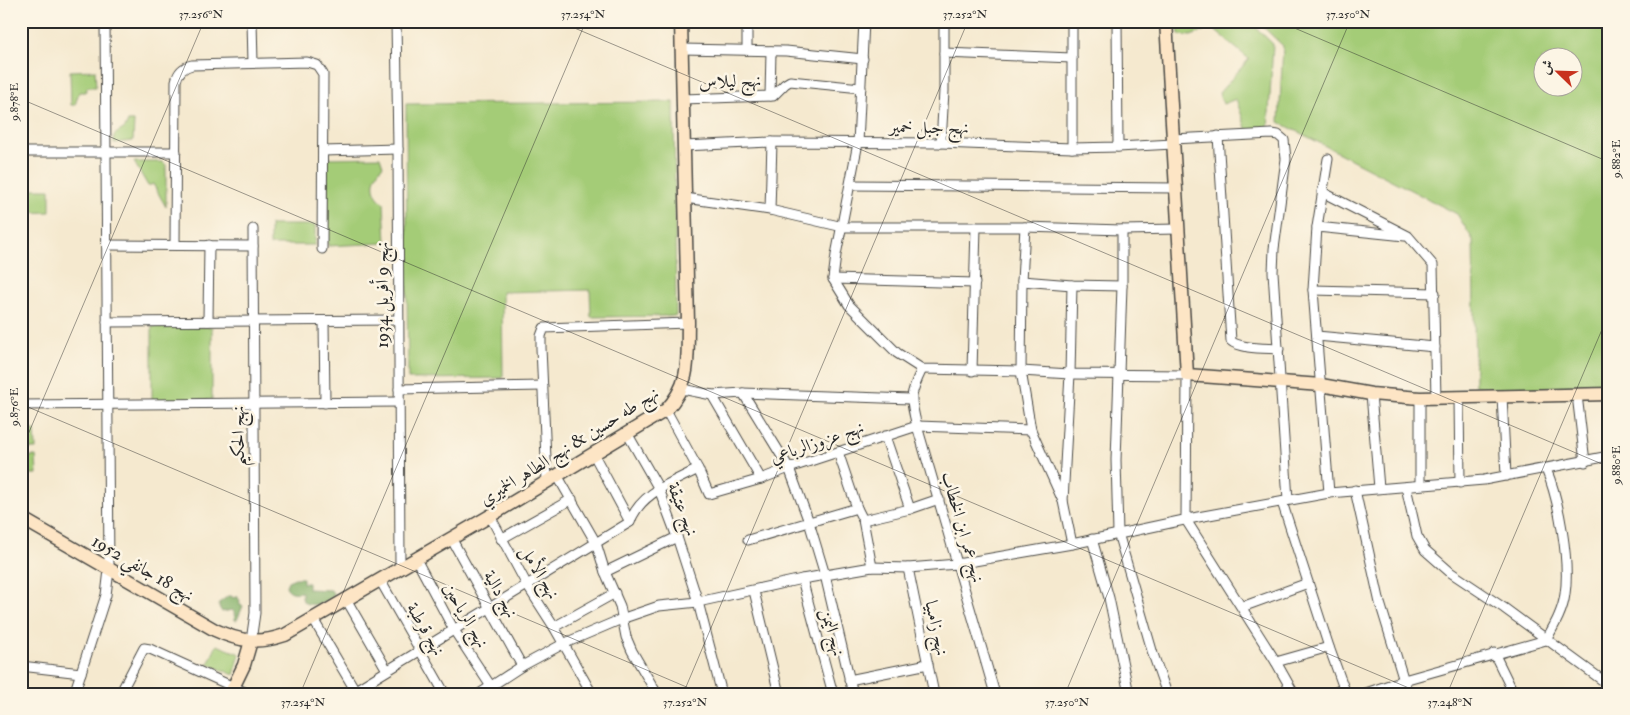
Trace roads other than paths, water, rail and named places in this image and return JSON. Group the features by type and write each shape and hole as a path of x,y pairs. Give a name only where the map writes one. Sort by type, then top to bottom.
{"street":[{"path":"74,694 106,595 110,570 105,21"},
{"path":"252,21 253,63"},
{"name":"نهج 9 أفريل 1934","path":"396,21 400,568"},
{"name":"نهج طه حسين & نهج الطاهر الخميري","path":"251,642 270,640 285,635 490,516 666,410 682,389 686,375 688,323 681,21"},
{"path":"747,21 747,50"},
{"path":"864,21 858,143 833,279 849,304 897,353 922,369 1070,374 1187,375 1321,385 1371,394 1420,398 1609,394"},
{"path":"941,143 944,21"},
{"path":"1072,21 1072,148"},
{"path":"1117,21 1118,148"},
{"path":"1166,21 1187,375 1186,520 1242,607 1294,694"},
{"path":"682,49 770,51 863,59"},
{"path":"770,51 770,96"},
{"path":"944,52 1072,58"},
{"path":"175,245 176,81 179,72 183,68 192,65 307,62 317,65 323,79 322,249"},
{"name":"نهج ليلاس","path":"683,99 773,96 790,81 861,88"},
{"name":"نهج جبل خمير","path":"684,146 772,142 941,143 1118,148 1218,136 1278,135 1284,140 1286,159 1274,248 1274,280 1279,349"},
{"path":"1218,136 1231,341 1243,346 1279,349 1285,501 1328,647 1345,691 1332,694"},
{"path":"770,210 772,142"},
{"path":"323,151 398,149"},
{"path":"21,152 176,152"},
{"path":"1328,159 1316,227 1314,290 1329,494"},
{"path":"851,185 1176,188"},
{"path":"1322,192 1408,236 1433,265 1436,398"},
{"path":"685,198 770,210 843,227 1179,229"},
{"path":"972,371 976,227"},
{"path":"1025,227 1021,371 1031,430 1063,500 1072,544"},
{"path":"1316,227 1408,236"},
{"name":"نهج الحكيم","path":"251,642 255,613 253,230"},
{"path":"1122,230 1116,460 1118,533 1153,654 1168,694"},
{"path":"107,244 253,246"},
{"path":"208,321 209,245"},
{"path":"833,279 974,283"},
{"path":"1022,281 1122,286"},
{"path":"1063,500 1070,374 1072,285"},
{"path":"1314,290 1435,293"},
{"path":"108,322 398,320"},
{"path":"324,321 325,403"},
{"path":"657,694 632,651 624,629 624,618 596,543 572,500 552,478 540,336 546,327 688,323"},
{"path":"1317,336 1435,347"},
{"path":"682,389 712,394 743,393 910,399 922,369"},
{"path":"399,389 544,386"},
{"path":"743,393 789,468 809,522 826,575 853,694"},
{"path":"712,394 762,479"},
{"path":"1371,394 1379,488"},
{"path":"1577,395 1585,462"},
{"path":"1502,396 1506,476"},
{"path":"1420,398 1420,485"},
{"path":"1459,398 1460,484"},
{"name":"نهج عمر ابن الخطاب","path":"910,399 916,426 995,694"},
{"path":"21,405 399,402"},
{"name":"نهج عزوزالرباعي","path":"666,410 710,494 762,479 789,468 916,426 1031,430"},
{"name":"نهج عتيقة","path":"627,433 659,489 677,536 698,602 722,694"},
{"path":"885,436 910,509"},
{"path":"838,452 863,520 872,567"},
{"path":"593,454 630,522"},
{"path":"479,694 493,690 522,666 563,644 624,618 659,606 698,602 802,579 872,567 908,568 958,564 1329,494 1379,488 1460,484 1609,456"},
{"path":"312,619 352,692 630,522 632,515 641,502 659,489 698,469"},
{"path":"1363,694 1404,680 1546,640 1555,625 1565,594 1566,559 1556,499 1546,469"},
{"path":"1406,486 1417,536 1425,550 1450,572 1504,608 1609,685"},
{"path":"1355,490 1380,603 1408,694"},
{"path":"863,520 910,509 938,499"},
{"path":"501,539 572,500"},
{"path":"748,540 857,508"},
{"name":"نهج الأمل","path":"490,516 527,585 592,694"},
{"name":"نهج 18 جانفي 1952","path":"21,518 215,630 231,637 251,642"},
{"path":"606,572 677,536"},
{"name":"نهج دالية","path":"451,538 522,666"},
{"path":"1092,539 1109,598 1129,694"},
{"name":"نهج الرياحين","path":"416,559 454,630 493,690"},
{"name":"نهج زامبيا","path":"908,568 934,694"},
{"name":"نهج اليمن","path":"802,579 833,694"},
{"name":"نهج قرطبة","path":"380,580 445,694"},
{"path":"1242,607 1308,583"},
{"path":"754,591 779,694"},
{"path":"554,628 615,592"},
{"path":"346,599 387,670"},
{"path":"232,690 244,666 251,642"},
{"path":"1276,662 1328,647"},
{"path":"120,694 144,648 150,649 232,690 249,694"},
{"path":"1494,654 1514,694"},
{"path":"849,680 928,664"},
{"path":"21,666 81,673"}]}
